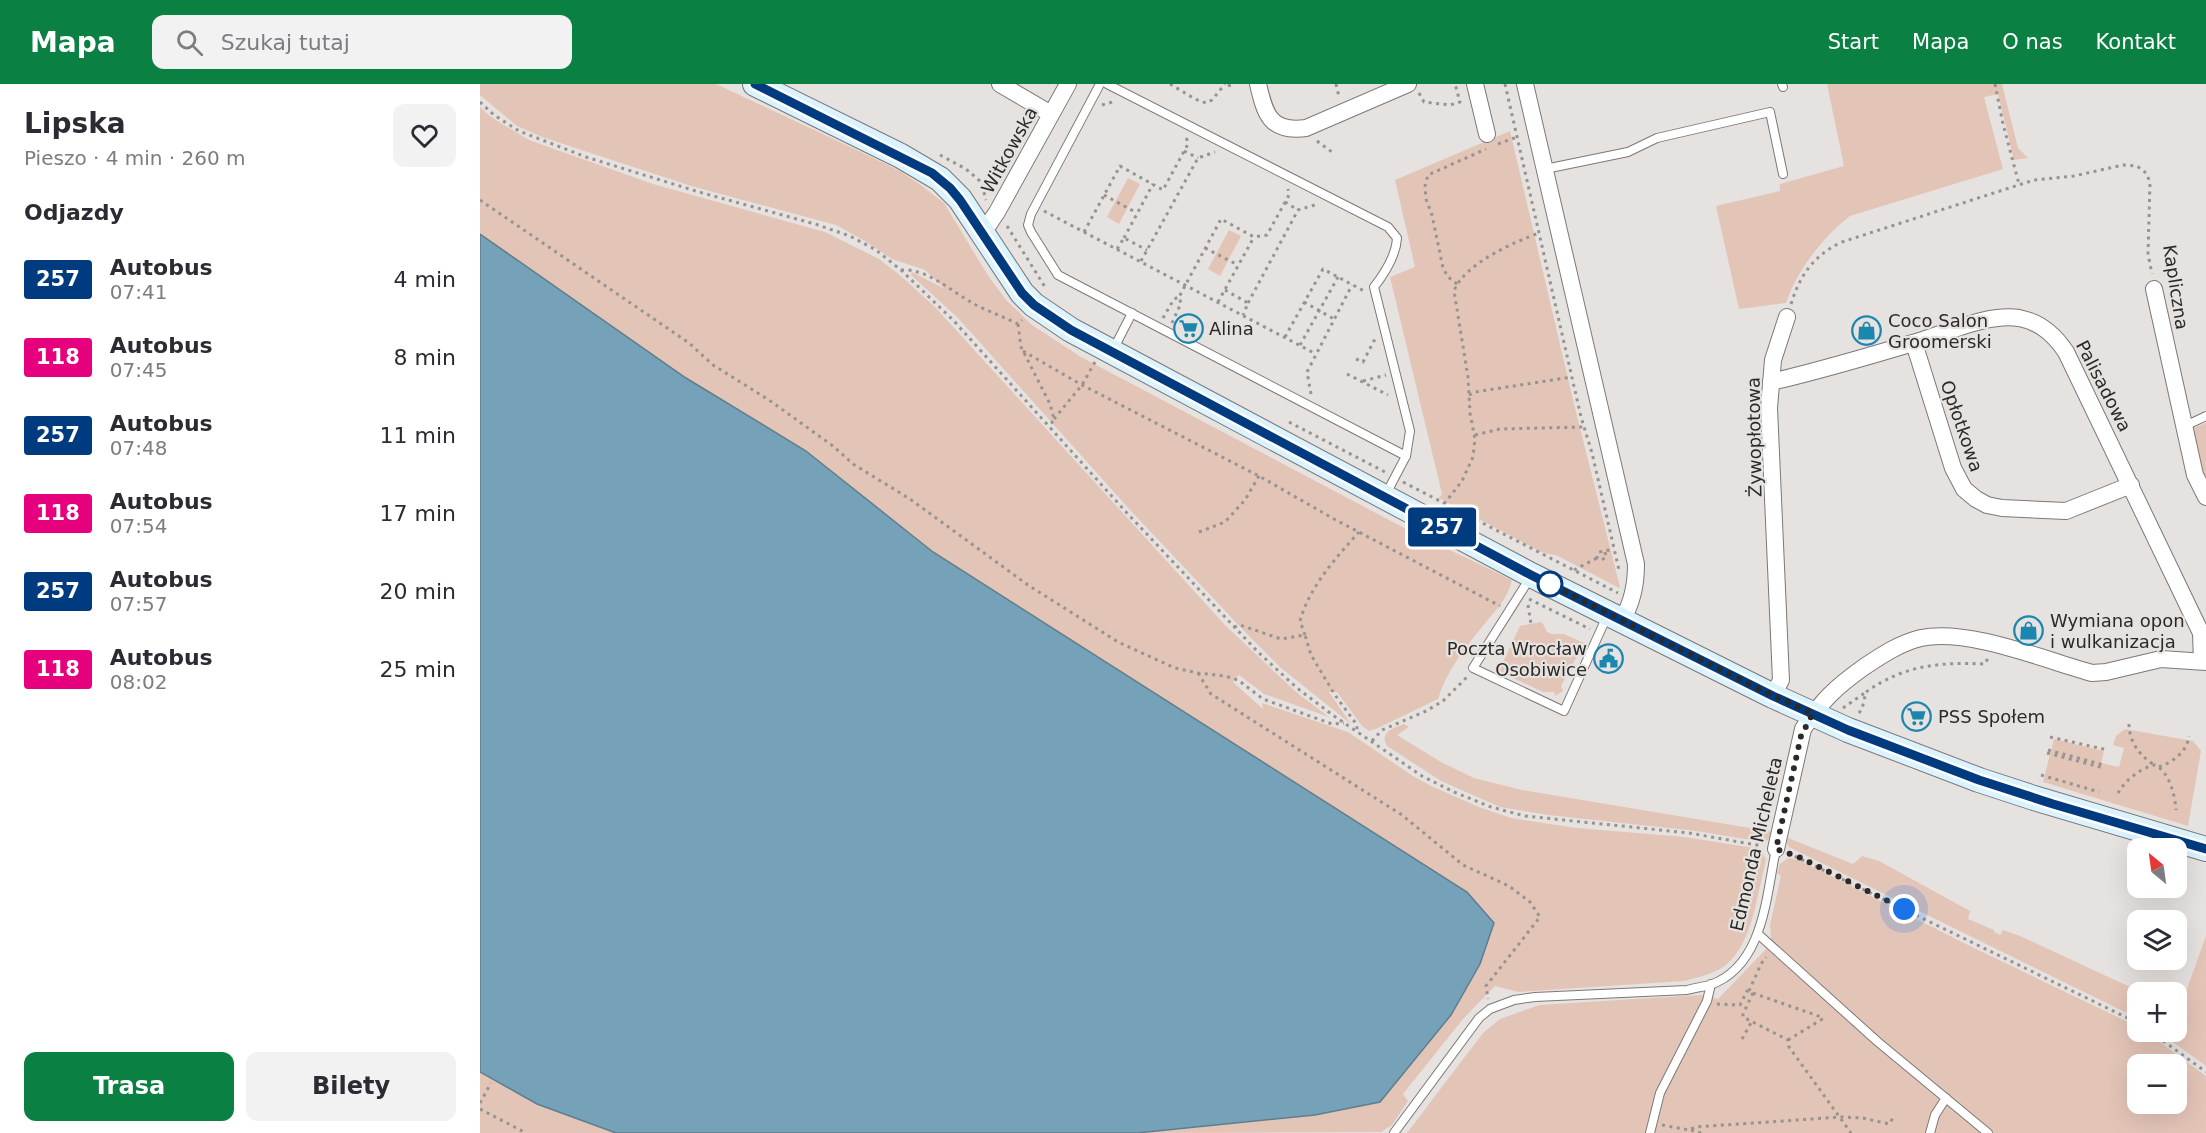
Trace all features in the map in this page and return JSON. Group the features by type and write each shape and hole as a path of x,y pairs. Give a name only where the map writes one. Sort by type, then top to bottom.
{"street":[{"path":"755,84 932,173 955,194 1010,277 1040,297 1108,351 1390,487 1527,589 1614,611 1773,696 1848,730 1979,780 2206,849"},
{"path":"1000,84 1052,114"},
{"name":"Witkowska","path":"981,231 997,212 1068,84"},
{"path":"1258,84 1264,108 1270,118 1278,126 1294,130 1306,128 1413,87"},
{"path":"1475,84 1490,143"},
{"path":"1525,84 1636,564 1636,581 1632,601 1614,611"},
{"name":"Kapliczna","path":"2154,289 2194,475 2206,497"},
{"name":"Żywopłotowa","path":"1773,696 1781,680 1769,408 1773,360 1787,318"},
{"name":"Palisadowa","path":"1772,382 1914,343 1984,320 2018,318 2043,327 2060,342 2066,352 2131,485 2201,633 2204,661"},
{"name":"Opłotkowa","path":"1914,343 1953,468 1969,495 1987,505 2002,508 2066,511 2131,485"},
{"name":"Edmonda Micheleta","path":"1776,849 1801,736 1813,713 1835,687 1880,656 1905,643 1932,637 1976,639 2092,672 2106,672 2161,659 2204,661"}],"lane":[{"path":"1100,84 1031,214 1028,225 1058,275 1406,456"},
{"path":"1107,84 1388,227 1394,233 1397,238 1396,249 1382,277 1374,287 1410,431 1406,456 1390,487"},
{"path":"1545,169 1628,152 1657,138 1770,112 1783,174"},
{"path":"1108,351 1132,313"},
{"path":"2185,426 2206,416"},
{"path":"1527,589 1508,610 1473,668 1564,711 1614,611"},
{"name":"Edmonda Micheleta","path":"1394,1133 1461,1041 1479,1018 1490,1009 1514,1000 1535,997 1687,990 1711,984 1740,964 1758,933 1776,849"},
{"path":"1758,933 1878,1042 1988,1133"},
{"path":"1650,1133 1660,1093 1707,1001 1711,984"},
{"path":"1930,1133 1935,1115 1946,1098"}],"path":[{"path":"1170,84 1206,103 1228,85"},
{"path":"1336,84 1341,104"},
{"path":"1413,87 1424,102 1450,105 1460,102 1455,84"},
{"path":"1505,84 1621,578"},
{"path":"1787,318 1795,289 1807,268 1829,248 1862,234 2019,184 1995,84"},
{"path":"480,102 519,131 586,157 699,192 815,224 850,236 876,250 901,270 954,321 1127,513 1258,652 1297,688 1357,733 1422,776 1491,807 1525,816 1689,833 1739,840 1776,849 1799,857 2127,1018"},
{"path":"480,107 486,108"},
{"path":"1457,284 1448,277 1443,268 1432,215 1426,199 1425,186 1428,175 1490,143 1517,136"},
{"path":"1141,261 1198,158 1220,150"},
{"path":"1084,232 1120,166 1163,190 1184,151 1198,158"},
{"name":"Kapliczna","path":"2019,184 2073,176 2123,165 2137,166 2146,173 2150,182 2148,254 2154,289"},
{"path":"1117,249 1153,184"},
{"path":"1162,320 1174,299 1179,297 1221,219 1254,237 1267,235 1290,195 1286,184"},
{"path":"1104,195 1137,213"},
{"path":"480,200 689,343 713,365 769,400 833,446 853,464 952,528 1028,585 1118,642 1176,668 1239,680 1263,699 1332,724 1344,723"},
{"path":"1285,202 1299,210"},
{"path":"1243,315 1299,210 1321,203"},
{"path":"1038,217 1041,209 1316,354"},
{"path":"1004,223 1040,297 1018,324 1021,347 1050,404 1054,419"},
{"path":"1444,504 1462,481 1473,457 1475,435 1454,291 1457,284 1487,259 1539,232"},
{"path":"1218,302 1254,237"},
{"path":"1124,238 1147,250"},
{"path":"1206,248 1238,266"},
{"path":"901,270 911,269 929,277 975,305 1018,324"},
{"path":"1285,337 1323,269 1366,294"},
{"path":"1300,345 1338,277"},
{"path":"1312,399 1307,372 1352,285"},
{"path":"1225,290 1248,303"},
{"path":"1171,325 1181,303 1179,297"},
{"path":"1304,302 1334,319"},
{"path":"1154,316 1176,328"},
{"path":"1356,359 1363,362 1378,333"},
{"path":"1023,351 1082,385 1259,476 1359,532 1508,610"},
{"path":"1050,426 1108,351"},
{"path":"1347,374 1394,398"},
{"path":"1361,381 1388,374"},
{"path":"1469,395 1475,392 1572,377"},
{"path":"1284,420 1390,487 1444,504 1574,570 1614,611"},
{"path":"1475,435 1500,429 1584,427"},
{"path":"1199,532 1224,522 1245,500 1259,476"},
{"path":"1357,733 1357,725 1335,695 1311,655 1300,621 1308,599 1325,572 1359,532"},
{"path":"1574,570 1597,558 1599,552 1614,548"},
{"path":"1527,589 1592,630 1614,611 1623,587"},
{"path":"1527,589 1531,624"},
{"path":"1234,627 1240,625 1281,639 1305,635"},
{"path":"1844,708 1866,692 1909,669 1940,664 1985,664 1994,645"},
{"path":"1372,741 1382,730 1443,701 1463,682 1473,668"},
{"path":"1198,674 1211,694 1402,815 1463,865 1509,886 1530,902 1540,917 1486,986 1490,1009"},
{"path":"1857,715 1862,709 1866,692"},
{"path":"2129,724 2130,734 2137,750 2146,760 2159,767 2169,783 2176,810"},
{"path":"2159,767 2171,762 2183,751 2189,736"},
{"path":"2050,737 2108,750"},
{"path":"2047,752 2104,767"},
{"path":"2118,793 2134,775 2154,765"},
{"path":"2041,775 2099,792"},
{"path":"1773,949 1761,964 1743,1017 1788,1040"},
{"path":"1707,1001 1711,1004 1740,1005 1747,991 1824,1018 1788,1040"},
{"path":"1742,1039 1752,1021"},
{"path":"1788,1040 1789,1047 1851,1133"},
{"path":"2165,1042 2206,1072"},
{"path":"480,1104 492,1083"},
{"path":"480,1109 526,1133"},
{"path":"1689,1130 1695,1127 1841,1117 1863,1118 1889,1124 1893,1118"},
{"path":"1652,1123 1701,1133"}],"shaded area":[{"path":"480,84 716,84 900,171 944,203 987,274 1006,300 1032,325 1081,357 1408,530 1512,580 1510,587 1500,605 1456,661 1438,699 1369,731 1362,726 1337,692 1329,692 1351,724 1281,668 1246,633 1131,511 958,318 911,275 912,272 945,289 925,270 892,259 836,225 691,186 542,137 517,126 480,95"},
{"path":"1827,84 2002,84 2018,148 2028,158 2014,160 1998,94 1984,97 2003,169 1850,216 1812,255 1797,278 1786,303 1739,309 1716,206 1780,191 1780,184 1844,166"},
{"path":"480,107 491,117 529,140 653,184 825,232 879,259 936,308 1225,625 1296,692 1329,717 1264,694 1239,675 1233,682 1263,709 1262,703 1348,732 1431,786 1511,818 1577,828 1685,837 1760,849 1766,859 1755,907 1748,932 1735,955 1717,970 1684,981 1518,992 1495,986 1463,1019 1403,1094 1408,1101 1392,1125 1381,1132 1137,1133 1315,1115 933,552 806,451 686,378 480,234"},
{"path":"1510,131 1619,588 1558,556 1541,552 1439,498 1442,494 1390,277 1415,267 1395,180"},
{"path":"1128,178 1140,184 1119,224 1107,217"},
{"path":"1229,230 1241,236 1220,276 1208,269"},
{"path":"2206,423 2206,484 2191,429"},
{"path":"1541,622 1547,632 1564,634 1584,643 1561,686 1563,691 1555,696 1554,692 1543,692 1499,671 1520,626"},
{"path":"1404,724 1409,727 1397,735 1441,762 1474,778 1522,790 1774,832 1769,839 1763,842 1696,831 1548,815 1500,807 1441,781 1387,746 1385,737 1388,731"},
{"path":"2125,729 2193,741 2201,751 2188,826 2043,782 2054,739 2104,751 2101,763 2119,767 2124,748 2113,745 2116,736"},
{"path":"1788,838 1853,864 1862,856 1879,861 1970,911 1968,919 2000,935 2003,930 2020,936 2127,986 2127,1013 1789,847"},
{"path":"1788,858 1798,860 2127,1022 2127,1042 2160,1042 2176,1054 2127,1054 2127,1114 2187,1114 2187,1062 2206,1076 2206,1133 1407,1133 1483,1033 1500,1019 1539,1005 1700,995 1718,999 1766,949 1771,937 1770,925 1781,876 1777,873 1780,864"},
{"path":"2206,936 2206,1066 2173,1042 2187,1042 2187,989"},
{"path":"480,1072 537,1104 616,1133 480,1133"}],"water":[{"path":"480,234 686,378 806,451 933,552 1467,892 1494,923 1480,964 1451,1015 1380,1102 1315,1115 1137,1133 616,1133 537,1104 480,1072"}],"bus line":[{"name":"257","path":"755,84 932,173 960,200 1022,293 1034,305 1071,330 1531,575 1773,696 1848,730 1997,786 2206,849"}],"place":[{"name":"Alina","path":"1188,328"},
{"name":"Coco Salon Groomerski","path":"1867,330"},
{"name":"Wymiana opon i wulkanizacja","path":"2029,630"},
{"name":"Poczta Wrocław Osobiwice","path":"1608,658"},
{"name":"PSS Społem","path":"1917,716"}],"route":[{"path":"1550,584 1548,583 1773,696 1813,713 1801,736 1790,795 1776,849 1799,857 1904,909"}]}
